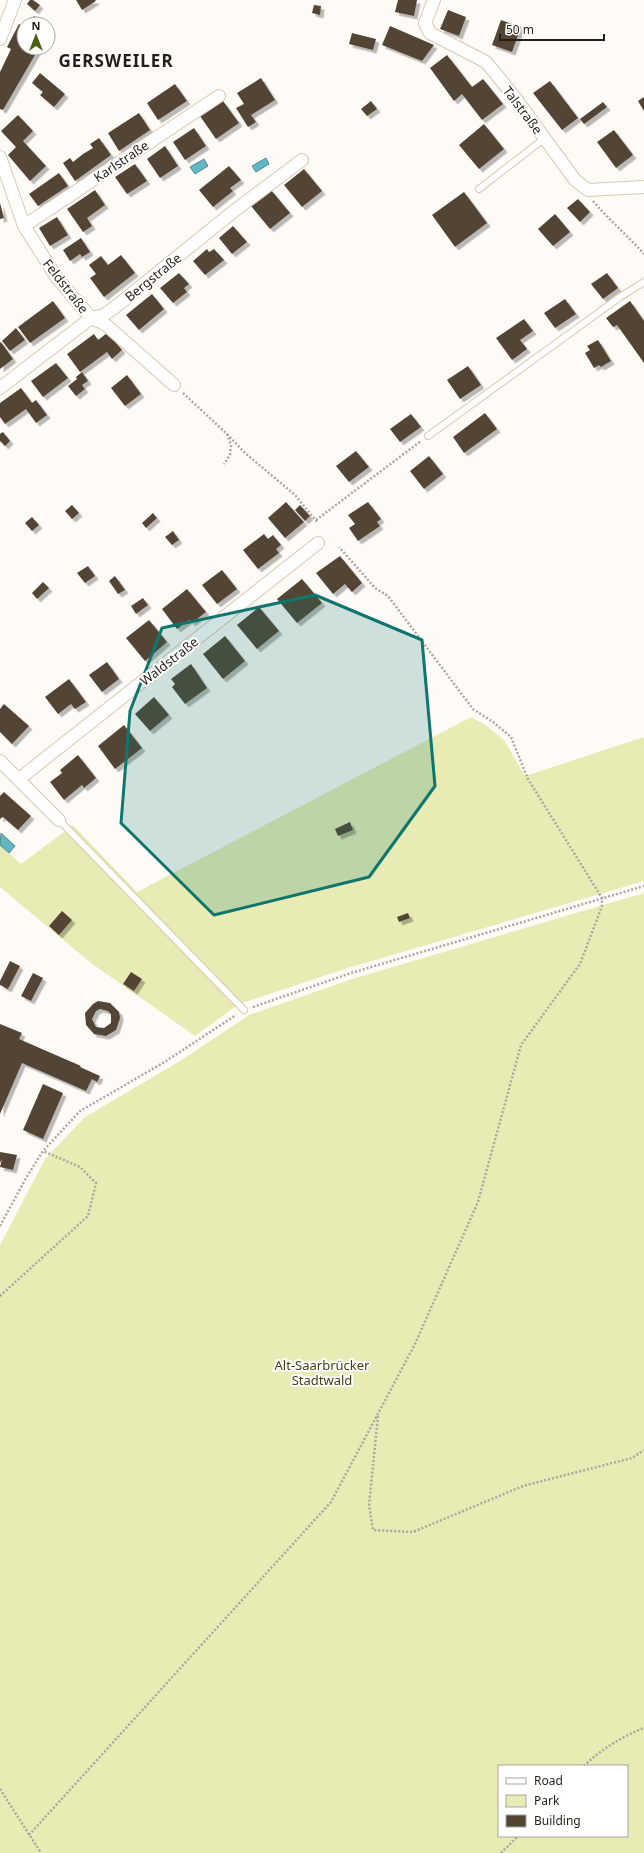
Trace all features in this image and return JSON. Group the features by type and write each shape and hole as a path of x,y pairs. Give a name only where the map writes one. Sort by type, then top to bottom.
{"street":[{"path":"0,39 15,0"},
{"name":"Talstraße","path":"434,0 425,23 430,33 486,62 545,138 575,180 588,190"},
{"name":"Karlstraße","path":"24,226 218,96"},
{"name":"Feldstraße","path":"0,157 24,226 56,278 91,318 105,324 174,385"},
{"name":"Bergstraße","path":"0,388 91,318 102,316 114,308 234,211 302,160"},
{"path":"588,190 644,187"},
{"name":"Waldstraße","path":"19,779 318,543"},
{"path":"0,761 59,820"}],"lane":[{"path":"479,189 545,138"},
{"path":"428,436 620,297 644,282"},
{"path":"59,820 244,1010"}],"path":[{"path":"588,190 592,200 604,214 623,231 644,254"},
{"path":"174,385 227,434 245,454 295,496 317,521 428,436"},
{"path":"224,464 230,455 231,445 227,434"},
{"path":"29,1835 331,1502 415,1344 478,1202 521,1045 580,964 602,906 602,898 528,779 511,737 493,722 473,709 388,596 375,588 339,547"},
{"path":"0,1226 26,1178 43,1151 80,1111 163,1062 244,1010 351,973 545,917 644,886"},
{"path":"0,1296 88,1216 96,1184 80,1167 43,1151"},
{"path":"378,1413 369,1505 373,1530 413,1532 523,1486 632,1458 644,1450"},
{"path":"585,1765 595,1755 634,1732 644,1728"},
{"path":"0,1789 41,1853"},
{"path":"501,1853 517,1837"}],"highlighted area":[{"path":"315,595 422,640 435,786 369,877 214,915 121,823 130,711 162,628"}],"green space":[{"path":"471,717 487,726 504,740 525,776 644,737 644,881 348,968 239,1004 195,1036 91,963 0,887 0,845 21,864 73,825 137,892"},
{"name":"Alt-Saarbrücker Stadtwald","path":"644,893 644,1853 0,1853 0,1245 45,1159 85,1117 180,1061 249,1015 352,979"}],"water":[{"path":"266,158 269,164 256,172 252,166"},
{"path":"204,159 208,166 195,174 190,167"},
{"path":"1,833 15,846 9,853 0,845"}],"building":[{"path":"30,0 33,0 40,5 35,11 27,4"},
{"path":"76,0 95,0 96,1 82,10"},
{"path":"398,0 417,0 414,16 395,12"},
{"path":"314,5 321,6 320,15 312,13"},
{"path":"448,10 466,17 459,36 440,29"},
{"path":"501,20 521,27 512,52 492,45"},
{"path":"390,26 434,45 422,61 382,45"},
{"path":"16,30 16,56 34,56 3,110 0,109 0,72 11,49 7,47"},
{"path":"352,33 376,39 373,50 349,44"},
{"path":"447,55 472,87 483,79 503,104 482,120 462,94 454,101 430,68"},
{"path":"40,73 65,94 54,107 40,95 43,92 32,83"},
{"path":"261,78 275,100 251,115 256,122 248,127 236,108 244,104 237,93"},
{"path":"550,81 578,118 562,130 533,93"},
{"path":"175,84 187,101 158,120 147,103"},
{"path":"644,97 644,111 638,101"},
{"path":"223,101 239,123 216,139 200,116"},
{"path":"371,101 377,109 367,116 361,109"},
{"path":"603,102 607,107 584,124 580,119"},
{"path":"139,113 150,130 119,151 108,133"},
{"path":"18,115 33,131 23,141 46,166 30,181 8,155 16,147 1,131"},
{"path":"484,124 504,149 479,169 459,145"},
{"path":"194,128 206,146 185,160 173,142"},
{"path":"614,130 633,155 616,168 597,142"},
{"path":"99,138 111,155 75,181 63,163 70,158 73,162 93,148 90,144"},
{"path":"165,146 178,166 160,178 147,159"},
{"path":"135,164 147,181 127,194 115,177"},
{"path":"229,166 241,180 230,188 233,191 213,207 199,190"},
{"path":"304,169 322,191 302,207 284,185"},
{"path":"59,173 68,186 38,206 29,194"},
{"path":"95,190 105,205 87,218 92,226 83,232 67,209"},
{"path":"271,190 290,213 270,229 251,206"},
{"path":"464,192 487,223 455,247 432,215"},
{"path":"578,199 590,212 580,222 567,208"},
{"path":"0,203 4,218 0,219"},
{"path":"555,214 570,232 553,246 538,229"},
{"path":"57,217 68,235 50,246 39,228"},
{"path":"233,226 247,242 232,254 219,238"},
{"path":"81,238 90,252 82,257 80,254 70,261 63,250"},
{"path":"207,249 209,252 214,249 224,260 205,275 193,261"},
{"path":"121,255 135,273 104,297 90,278 96,274 89,265 101,256 108,265"},
{"path":"179,273 189,284 184,288 187,292 173,303 160,288"},
{"path":"607,273 618,288 603,299 591,284"},
{"path":"152,294 164,309 139,330 126,315"},
{"path":"565,299 576,314 555,328 544,313"},
{"path":"53,301 65,318 30,343 18,327"},
{"path":"630,301 644,321 644,363 617,325 613,327 606,318"},
{"path":"524,319 533,331 520,340 527,349 512,360 496,338"},
{"path":"16,328 25,340 10,351 2,341"},
{"path":"107,333 118,341 116,343 122,350 112,359 107,352 80,372 67,354 94,334 98,340"},
{"path":"598,340 611,361 601,367 599,365 594,368 585,353 590,350 587,346"},
{"path":"1,342 13,359 0,369 0,343"},
{"path":"56,363 68,378 43,397 31,381"},
{"path":"468,366 481,385 460,399 447,380"},
{"path":"82,372 88,381 82,385 85,389 76,396 68,386 77,379 76,377"},
{"path":"127,375 141,394 125,406 111,388"},
{"path":"21,388 32,403 36,400 47,415 36,423 26,409 5,424 0,417 0,403"},
{"path":"485,413 497,429 464,453 453,437"},
{"path":"411,414 421,427 400,442 390,429"},
{"path":"3,432 10,441 5,446 0,441 0,434"},
{"path":"356,451 369,467 349,482 336,466"},
{"path":"429,456 443,474 424,489 410,471"},
{"path":"286,502 304,522 285,538 268,518"},
{"path":"368,502 381,519 377,522 380,526 358,541 349,528 355,524 348,515"},
{"path":"72,505 79,513 72,519 65,511"},
{"path":"300,505 310,516 305,521 295,510"},
{"path":"153,513 157,518 146,528 142,523"},
{"path":"32,517 39,525 32,531 25,523"},
{"path":"173,531 179,540 172,545 165,537"},
{"path":"264,534 268,539 273,535 281,545 276,549 279,553 258,569 243,550"},
{"path":"340,556 362,583 352,592 345,584 333,594 316,573"},
{"path":"88,566 95,576 85,583 77,573"},
{"path":"222,570 237,589 217,604 202,585"},
{"path":"115,576 125,590 118,594 109,581"},
{"path":"302,579 322,603 297,623 277,599"},
{"path":"43,582 49,588 37,599 32,593"},
{"path":"187,589 206,612 192,623 189,620 177,629 162,609"},
{"path":"143,598 148,605 136,614 131,606"},
{"path":"259,607 279,631 257,649 237,625"},
{"path":"149,620 167,642 145,661 126,638"},
{"path":"225,636 245,661 223,679 203,654"},
{"path":"107,662 119,679 102,692 89,675"},
{"path":"191,664 207,688 185,704 172,687 175,684 171,679"},
{"path":"69,679 86,702 75,709 71,704 58,714 45,697"},
{"path":"154,697 169,715 150,731 135,714"},
{"path":"4,704 29,726 12,744 0,732 0,709"},
{"path":"124,725 142,748 115,769 98,746"},
{"path":"78,755 96,778 84,788 82,785 64,800 50,782 62,773 60,770"},
{"path":"4,792 31,816 18,830 3,817 0,819 0,796"},
{"path":"350,822 353,830 338,836 335,829"},
{"path":"62,911 72,920 59,935 49,926"},
{"path":"408,913 410,918 399,922 397,917"},
{"path":"10,961 20,966 8,989 0,985 0,981"},
{"path":"131,972 142,979 134,991 123,984"},
{"path":"33,973 43,978 31,1001 21,996"},
{"path":"98,1001 110,1003 119,1012 120,1018 116,1030 106,1036 94,1034 86,1025 85,1013","holes":["100,1009 108,1011 111,1014 111,1023 104,1028 96,1027 92,1019 96,1011"]},
{"path":"0,1024 22,1033 19,1039 81,1066 80,1067 100,1076 97,1082 92,1079 86,1091 22,1063 0,1114"},
{"path":"43,1084 63,1093 43,1139 23,1130"},
{"path":"0,1152 17,1155 13,1170 0,1167 2,1159 0,1163"}],"district":[{"name":"GERSWEILER","path":"116,60"}]}
